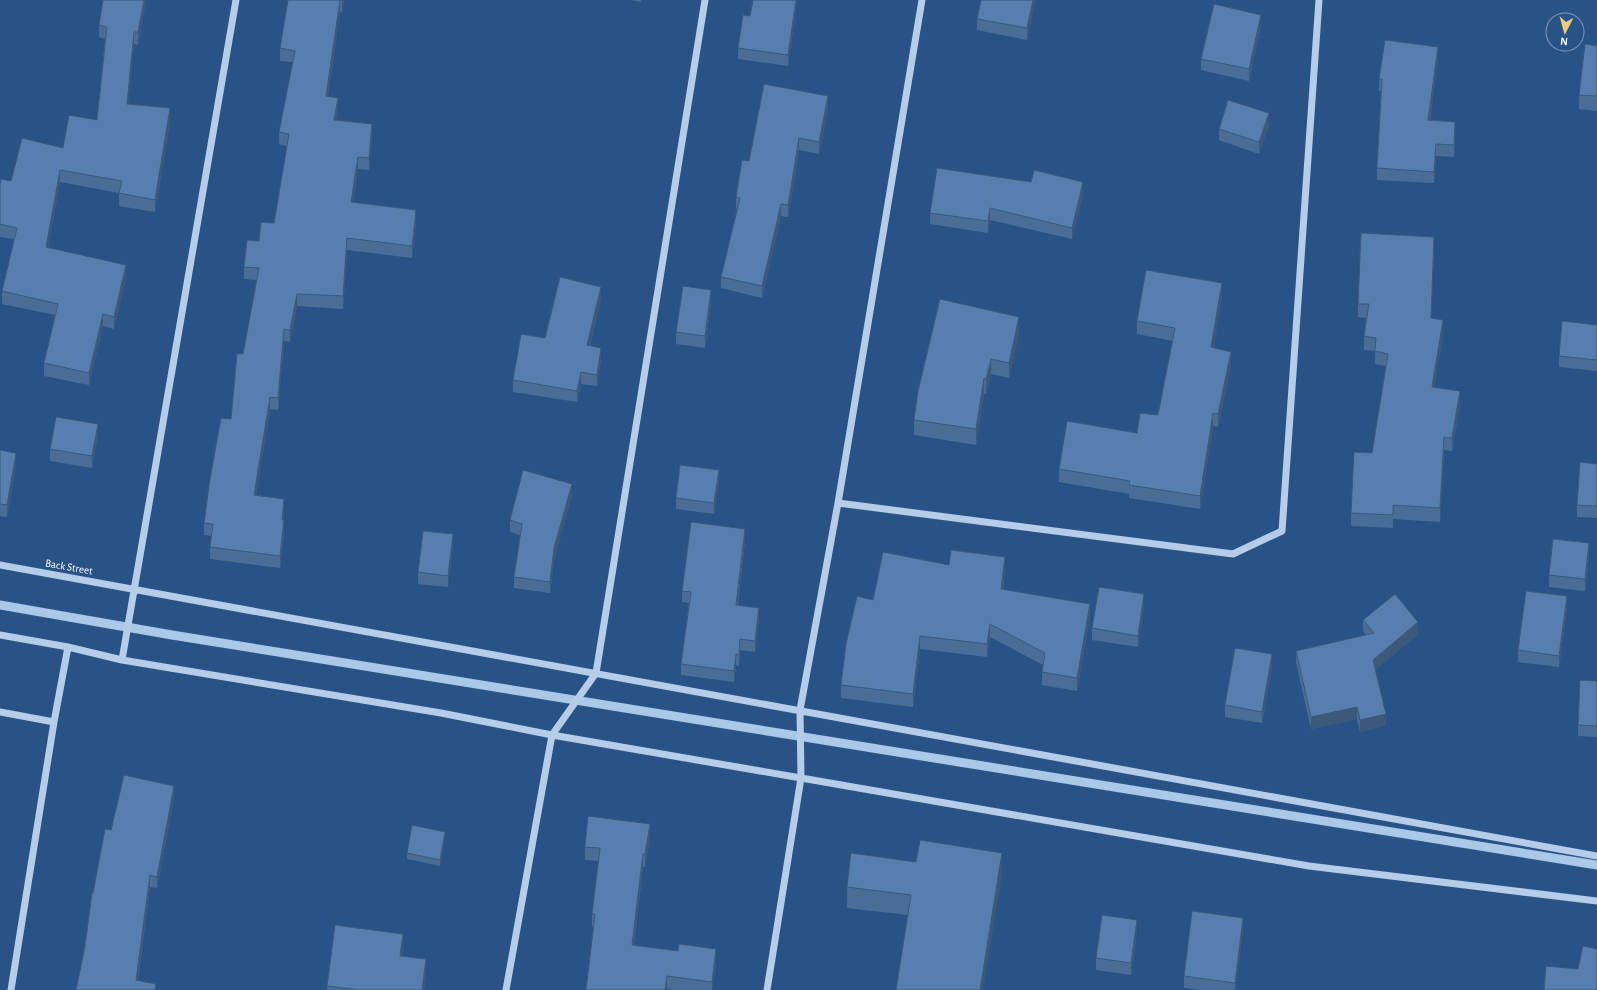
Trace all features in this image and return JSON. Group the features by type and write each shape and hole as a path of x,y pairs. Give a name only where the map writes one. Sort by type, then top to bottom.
{"street":[{"path":"122,660 236,0"},
{"path":"506,990 552,734 596,673 705,0"},
{"path":"767,990 800,778 800,710 838,503 922,0"},
{"path":"838,503 1233,554 1282,531 1319,0"},
{"name":"Back Street","path":"0,566 800,710 1597,856"},
{"path":"0,635 68,647 122,660 433,712 800,778 1309,866 1597,901"},
{"path":"11,990 54,722 68,647"},
{"path":"0,712 54,722"}],"building":[{"path":"103,0 144,0 138,32 134,32 127,104 170,108 155,200 119,193 122,181 60,170 46,247 126,265 114,317 103,314 89,373 44,363 58,304 2,291 17,228 0,224 0,184 1,179 11,181 22,138 63,148 69,115 97,120 107,27 99,25"},
{"path":"288,0 340,0 326,96 338,98 334,120 372,124 369,158 358,157 351,202 416,210 412,246 347,238 343,296 297,294 290,330 284,329 278,398 270,397 254,495 284,499 282,520 284,520 280,556 210,547 213,524 204,523 221,418 231,419 237,354 243,354 259,268 244,267 247,240 259,241 261,222 274,223 289,134 279,132 295,51 280,48"},
{"path":"753,0 796,0 788,55 738,48 743,15 750,16"},
{"path":"981,0 1033,0 1027,28 977,19"},
{"path":"1214,4 1261,15 1249,69 1201,59"},
{"path":"1385,40 1438,47 1428,120 1455,122 1454,145 1436,144 1434,172 1377,168 1382,79 1379,79"},
{"path":"1585,44 1597,46 1597,96 1579,95"},
{"path":"764,84 828,96 819,142 799,138 788,205 781,204 762,286 721,277 740,198 736,197 742,160 749,161"},
{"path":"1228,100 1269,113 1259,142 1219,129"},
{"path":"937,168 1031,182 1034,170 1083,182 1072,228 990,208 988,221 930,213"},
{"path":"1361,233 1434,237 1431,318 1443,320 1432,387 1460,391 1452,438 1444,437 1440,508 1393,505 1393,515 1351,513 1354,452 1372,453 1388,354 1375,351 1376,338 1364,336 1369,304 1358,304"},
{"path":"1146,270 1222,283 1211,347 1231,352 1218,414 1213,413 1200,496 1129,485 1130,481 1059,469 1067,421 1137,433 1140,413 1158,415 1175,328 1137,321"},
{"path":"560,277 601,287 587,345 601,348 597,375 581,372 577,391 513,380 521,334 545,338"},
{"path":"683,286 711,290 705,336 676,332"},
{"path":"940,299 1019,317 1009,363 991,359 986,379 984,378 976,429 914,420 918,391"},
{"path":"1562,321 1597,325 1597,360 1559,356"},
{"path":"56,417 98,424 92,456 50,449"},
{"path":"0,450 16,453 7,505 0,504"},
{"path":"1580,462 1597,464 1597,506 1577,505"},
{"path":"680,465 719,470 714,503 676,498"},
{"path":"523,470 572,484 554,548 550,582 514,577 522,524 510,520"},
{"path":"691,522 745,529 736,605 759,608 755,641 740,639 739,655 736,654 734,671 681,664 691,592 682,591"},
{"path":"423,531 453,534 448,576 418,572"},
{"path":"1553,539 1589,543 1585,579 1549,575"},
{"path":"951,550 1005,557 1001,589 1090,604 1077,678 1042,672 1045,653 990,624 987,644 920,636 913,694 841,685 846,644 857,596 873,600 883,552 949,565"},
{"path":"1099,587 1144,594 1138,636 1092,628"},
{"path":"1526,591 1567,596 1559,656 1518,650"},
{"path":"1395,594 1418,622 1373,660 1386,714 1360,720 1357,707 1311,717 1296,651 1374,633 1363,620"},
{"path":"1235,648 1272,654 1262,712 1225,705"},
{"path":"1580,680 1597,681 1597,726 1578,725"},
{"path":"124,775 174,786 157,877 150,875 136,980 156,984 155,990 76,990 85,946 92,893 105,829 111,830"},
{"path":"588,816 650,824 645,854 643,854 632,945 678,951 679,944 716,949 712,982 667,976 665,990 586,990 595,914 592,914 600,848 585,847"},
{"path":"412,825 445,832 440,860 407,853"},
{"path":"920,840 1002,853 980,990 896,990 911,895 847,887 851,853 916,862"},
{"path":"1192,911 1243,918 1235,983 1184,976"},
{"path":"1102,915 1137,920 1131,963 1096,958"},
{"path":"335,925 403,934 400,956 426,959 422,990 359,990 327,986"},
{"path":"1583,946 1597,949 1597,990 1544,990 1546,966 1578,969"}],"waterway":[{"path":"0,605 172,635 1597,865"}]}
